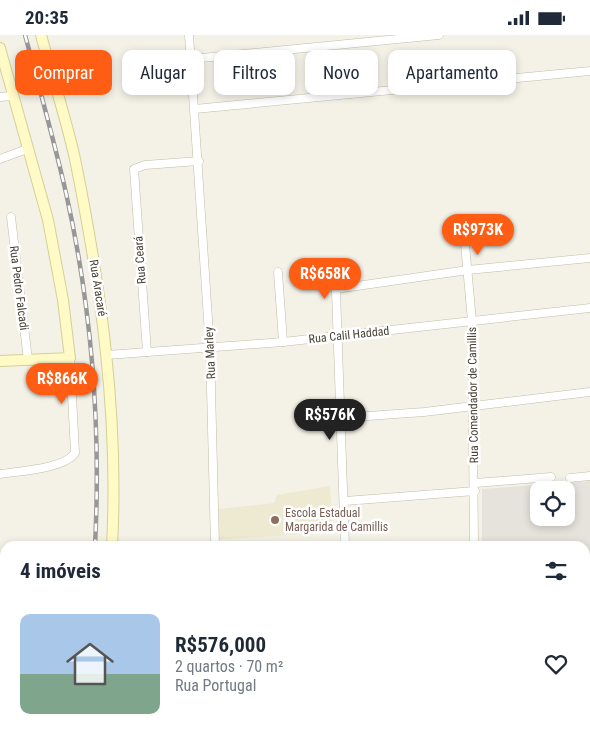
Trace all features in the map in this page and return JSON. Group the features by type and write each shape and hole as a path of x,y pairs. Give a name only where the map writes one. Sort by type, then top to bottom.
{"main road":[{"name":"Rua Aracaré","path":"41,35 74,157 99,292 107,355 113,492 112,541"},
{"path":"0,48 55,251 70,358 0,361"}],"street":[{"name":"Rua Marley","path":"189,35 190,50"},
{"path":"204,58 440,35"},
{"path":"195,109 590,71"},
{"name":"Rua Marley","path":"194,95 210,349 214,541"},
{"path":"0,97 12,96"},
{"path":"0,159 27,149"},
{"name":"Rua Ceará","path":"147,352 134,169 145,165 199,161"},
{"name":"Rua Pedro Falcadi","path":"11,217 28,359"},
{"name":"Rua Comendador de Camillis","path":"465,244 472,321 474,541"},
{"path":"336,289 468,270 590,257"},
{"path":"335,263 345,541"},
{"path":"278,272 283,342"},
{"name":"Rua Calil Haddad","path":"107,355 210,349 283,342 590,308"},
{"path":"0,474 55,465 69,460 75,453 70,358"},
{"path":"340,418 424,412 590,392"},
{"path":"570,478 590,476"},
{"path":"345,501 551,477"}],"shaded area":[{"path":"590,481 590,541 482,541 482,489 530,485 530,526 575,526 575,482"},
{"name":"Escola Estadual Margarida de Camillis","path":"330,486 333,532 218,540 218,509 274,503 277,495"}],"railway":[{"path":"25,35 61,173 75,237 82,281 88,325 95,413 97,457 95,541"}],"place":[{"name":"Escola Estadual Margarida de Camillis","path":"275,520"}]}
